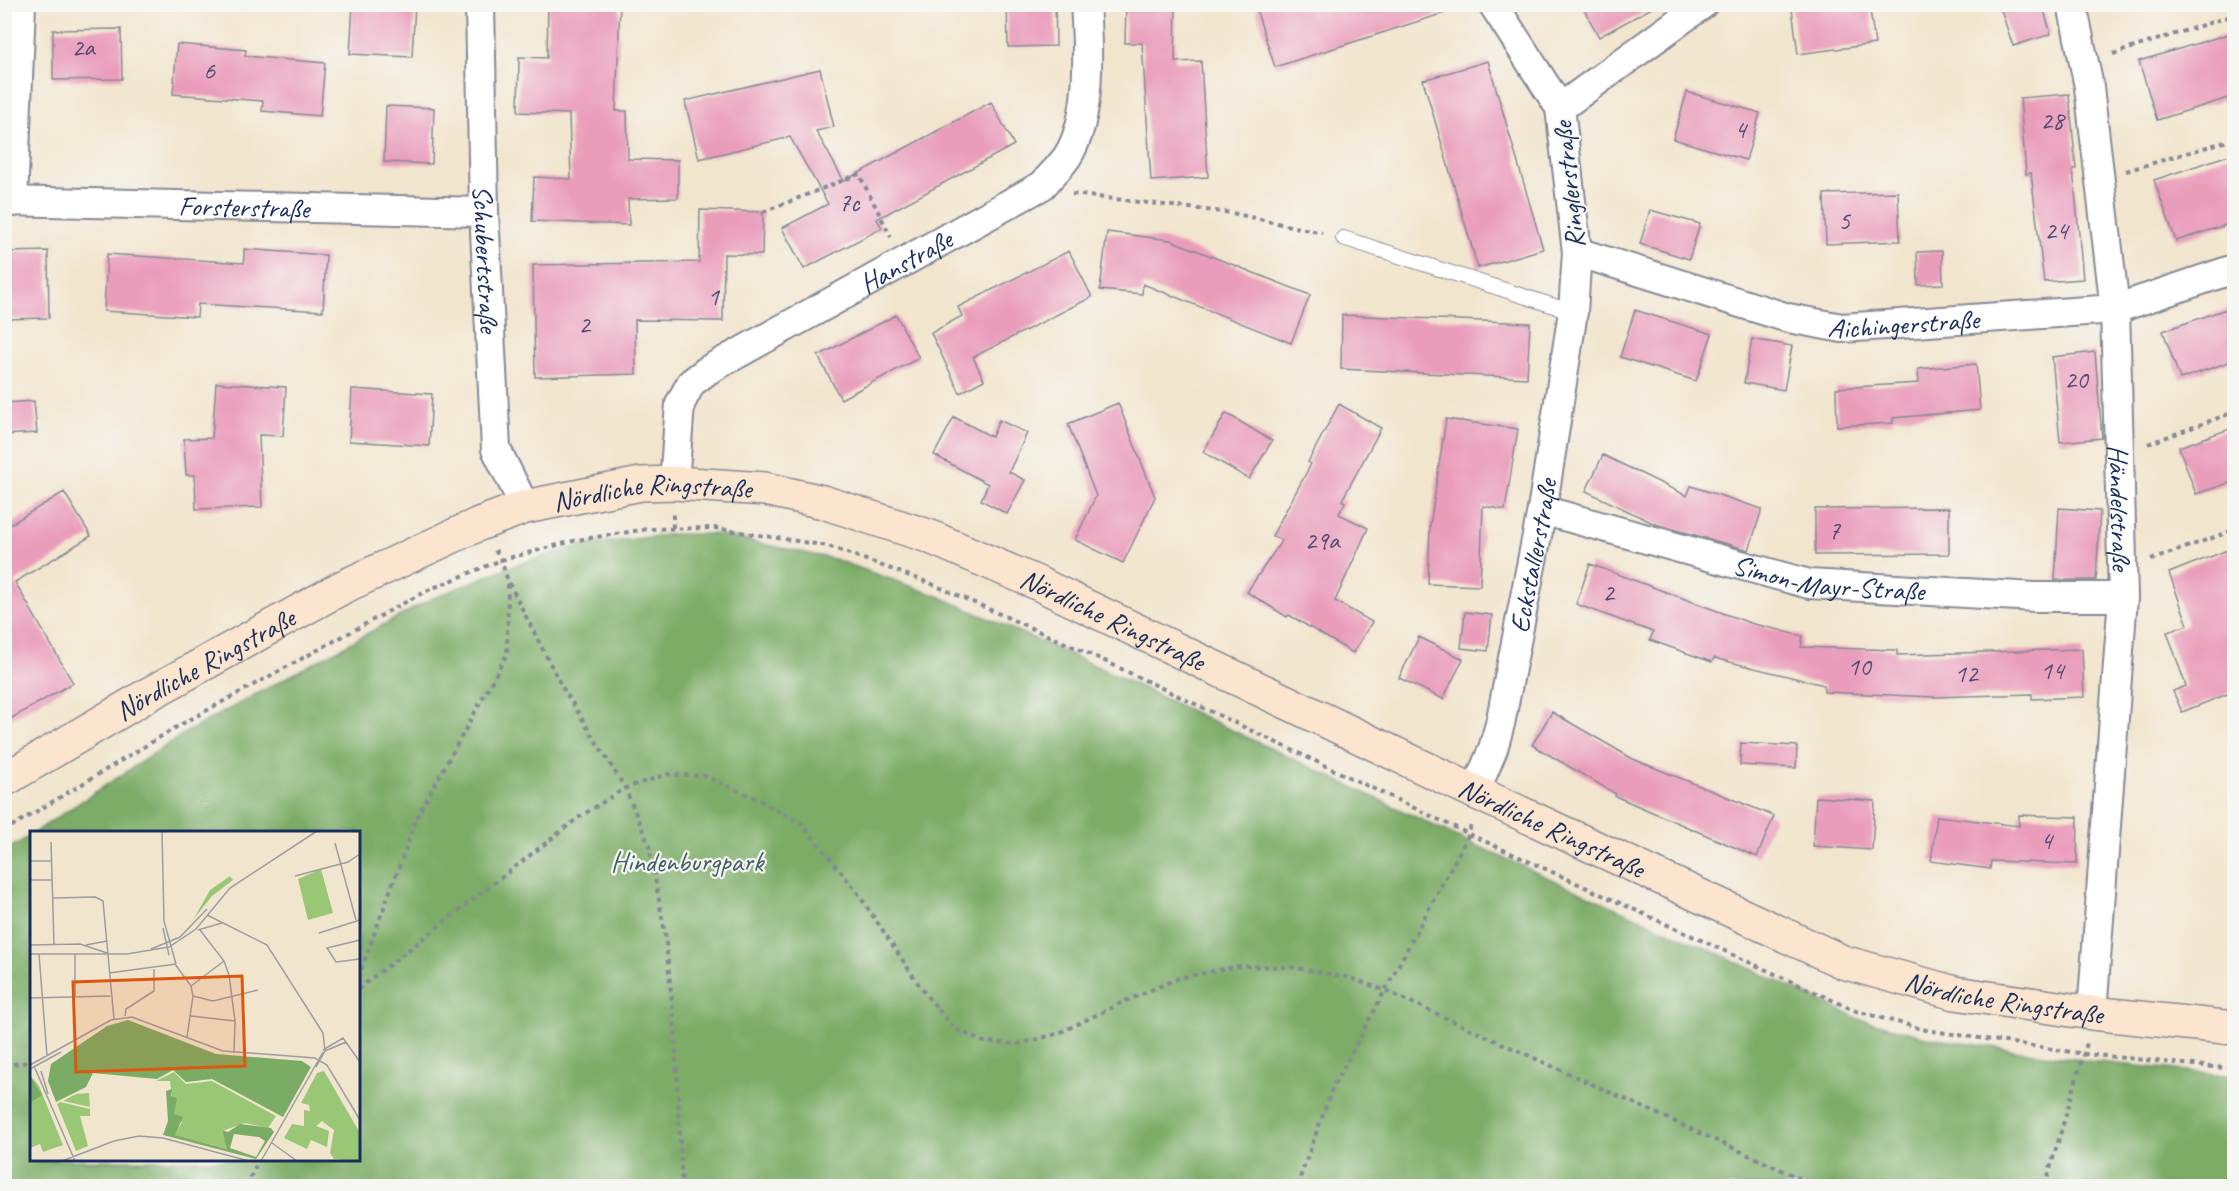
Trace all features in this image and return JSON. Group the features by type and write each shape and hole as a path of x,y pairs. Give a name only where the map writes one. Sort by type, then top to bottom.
{"main road":[{"name":"Nördliche Ringstraße","path":"4,780 152,693 343,587 479,524 525,507 641,484 674,483 765,489 823,502 927,536 1035,582 1475,792 1843,962 1955,993 2092,1013 2235,1028"}],"street":[{"path":"9,201 21,4"},
{"name":"Schubertstraße","path":"480,4 484,212 496,449 525,507"},
{"name":"Hanstraße","path":"674,483 680,404 691,383 708,370 1042,185 1068,156 1082,122 1088,53 1085,4"},
{"name":"Ringlerstraße","path":"1493,4 1560,108 1577,252 1573,312"},
{"path":"1560,108 1703,4"},
{"name":"Händelstraße","path":"2072,4 2089,87 2115,309 2123,597 2092,1013"},
{"name":"Forsterstraße","path":"9,201 484,212"},
{"name":"Aichingerstraße","path":"1577,252 1788,318 1842,328 2115,309 2235,268"},
{"name":"Eckstallerstraße","path":"1475,792 1493,749 1500,724 1542,510 1573,312"},
{"name":"Simon-Mayr-Straße","path":"1542,510 1809,584 2035,597 2123,597"}],"lane":[{"path":"1343,238 1573,312"}],"path":[{"path":"2113,54 2235,15"},
{"path":"2124,171 2235,139"},
{"path":"764,212 859,174 904,261"},
{"path":"1042,185 1079,196 1232,213 1343,238"},
{"path":"2148,444 2235,412"},
{"path":"479,524 501,560 508,581 561,685 625,788 649,845 665,934 675,1030 682,1186"},
{"path":"4,831 180,725 426,591 501,560 577,540 648,529 715,528 828,546 932,584 1081,650 1469,834 1856,1011 1926,1030 2085,1054 2235,1069"},
{"path":"2147,562 2235,530"},
{"path":"360,973 418,815 507,654 508,581"},
{"path":"360,987 578,818 625,788 668,774 705,776 759,800 802,824 855,889 926,995 955,1029 984,1042 1018,1044 1057,1034 1179,978 1239,966 1291,967 1350,978 1384,990 1817,1186"},
{"path":"1297,1186 1332,1089 1469,834 1475,792"},
{"path":"2045,1186 2085,1054 2092,1013"},
{"path":"4,1065 30,1062"},
{"path":"246,1186 258,1161"}],"green space":[{"name":"Hindenburgpark","path":"674,534 715,534 834,559 938,596 1098,667 1475,845 1859,1019 1930,1038 2089,1061 2234,1076 2234,1186 5,1186 5,851 30,836 30,1161 360,1161 360,831 37,831 185,733 431,599 506,568 578,546"}],"building":[{"path":"353,4 415,4 412,57 350,54"},
{"path":"548,4 620,4 616,111 627,111 628,159 678,160 678,198 628,199 629,225 532,221 534,177 571,179 569,114 518,112 519,57 547,58"},
{"path":"1007,4 1055,4 1056,46 1008,47"},
{"path":"1126,4 1176,4 1175,62 1201,61 1208,177 1151,181 1142,43 1125,43"},
{"path":"1270,4 1454,4 1454,10 1275,67 1256,9"},
{"path":"1581,4 1659,4 1599,37"},
{"path":"1825,4 1869,4 1875,44 1798,54 1792,9"},
{"path":"1999,4 2042,4 2051,34 2013,46"},
{"path":"121,29 122,79 53,80 53,30"},
{"path":"2235,32 2235,96 2157,120 2139,61"},
{"path":"177,44 246,50 245,56 325,63 320,116 262,111 263,101 173,94"},
{"path":"1488,61 1543,249 1478,268 1423,80"},
{"path":"820,69 834,127 816,131 844,181 991,102 1014,145 877,219 882,228 804,269 782,228 828,204 790,137 699,159 685,101"},
{"path":"1687,92 1760,113 1746,160 1673,139"},
{"path":"2069,94 2083,279 2044,282 2031,173 2026,174 2020,98"},
{"path":"386,106 434,108 432,164 384,162"},
{"path":"2235,153 2235,222 2176,241 2154,180"},
{"path":"1898,192 1900,241 1826,244 1824,194"},
{"path":"700,210 763,212 762,255 724,254 723,321 635,320 636,374 535,377 533,265 699,262"},
{"path":"1650,210 1700,224 1689,259 1640,244"},
{"path":"1107,232 1170,240 1310,295 1291,343 1143,284 1142,294 1100,290"},
{"path":"244,249 326,255 323,311 198,304 197,317 104,311 107,254 244,263"},
{"path":"48,251 49,318 4,319 4,252"},
{"path":"1069,251 1092,297 973,357 984,380 960,393 931,333 962,316 958,307"},
{"path":"1942,251 1943,284 1918,285 1917,252"},
{"path":"2235,306 2235,360 2180,379 2163,331"},
{"path":"1635,310 1712,334 1696,381 1620,357"},
{"path":"896,315 919,358 841,399 818,356"},
{"path":"1342,315 1530,323 1527,378 1341,369"},
{"path":"1752,339 1792,346 1784,390 1744,383"},
{"path":"2095,352 2102,438 2060,442 2052,357"},
{"path":"1976,364 1980,410 1893,418 1893,423 1837,426 1836,388 1919,383 1918,369"},
{"path":"216,383 286,387 283,436 259,435 262,507 196,509 195,475 186,475 184,439 212,438"},
{"path":"352,389 432,394 429,446 349,441"},
{"path":"34,401 37,433 4,435 4,403"},
{"path":"1118,403 1155,497 1123,563 1075,540 1096,496 1068,424"},
{"path":"1339,404 1381,428 1342,500 1345,502 1339,514 1368,528 1335,601 1372,622 1353,653 1247,592 1282,540 1272,536 1311,464 1308,462"},
{"path":"1226,413 1272,441 1249,479 1203,452"},
{"path":"954,417 992,437 999,420 1027,433 1009,472 1025,480 1007,514 981,500 988,484 934,455"},
{"path":"1446,419 1518,429 1505,510 1483,506 1480,586 1428,584 1430,526"},
{"path":"2235,427 2235,481 2196,494 2179,447"},
{"path":"1603,455 1687,496 1691,486 1762,509 1749,550 1655,524 1586,491"},
{"path":"64,492 91,536 15,582 73,683 12,718 4,705 4,528"},
{"path":"1949,508 1949,554 1815,555 1815,509"},
{"path":"2059,508 2100,511 2096,580 2055,580"},
{"path":"2235,547 2235,691 2182,712 2173,691 2186,686 2167,632 2188,625 2169,573"},
{"path":"1590,564 1750,623 1803,636 1801,647 1897,650 1897,655 2082,649 2084,697 2032,699 2032,694 1934,697 1824,692 1824,685 1714,658 1712,662 1650,640 1653,632 1576,604"},
{"path":"1465,612 1492,615 1488,651 1461,648"},
{"path":"1419,637 1463,659 1443,699 1399,678"},
{"path":"1552,712 1633,759 1774,816 1757,857 1615,796 1616,794 1532,745"},
{"path":"1741,743 1797,746 1796,768 1740,765"},
{"path":"1816,797 1875,801 1872,850 1813,846"},
{"path":"2019,815 2078,817 2077,864 1991,861 1990,869 1931,861 1937,816 2019,826"}]}
